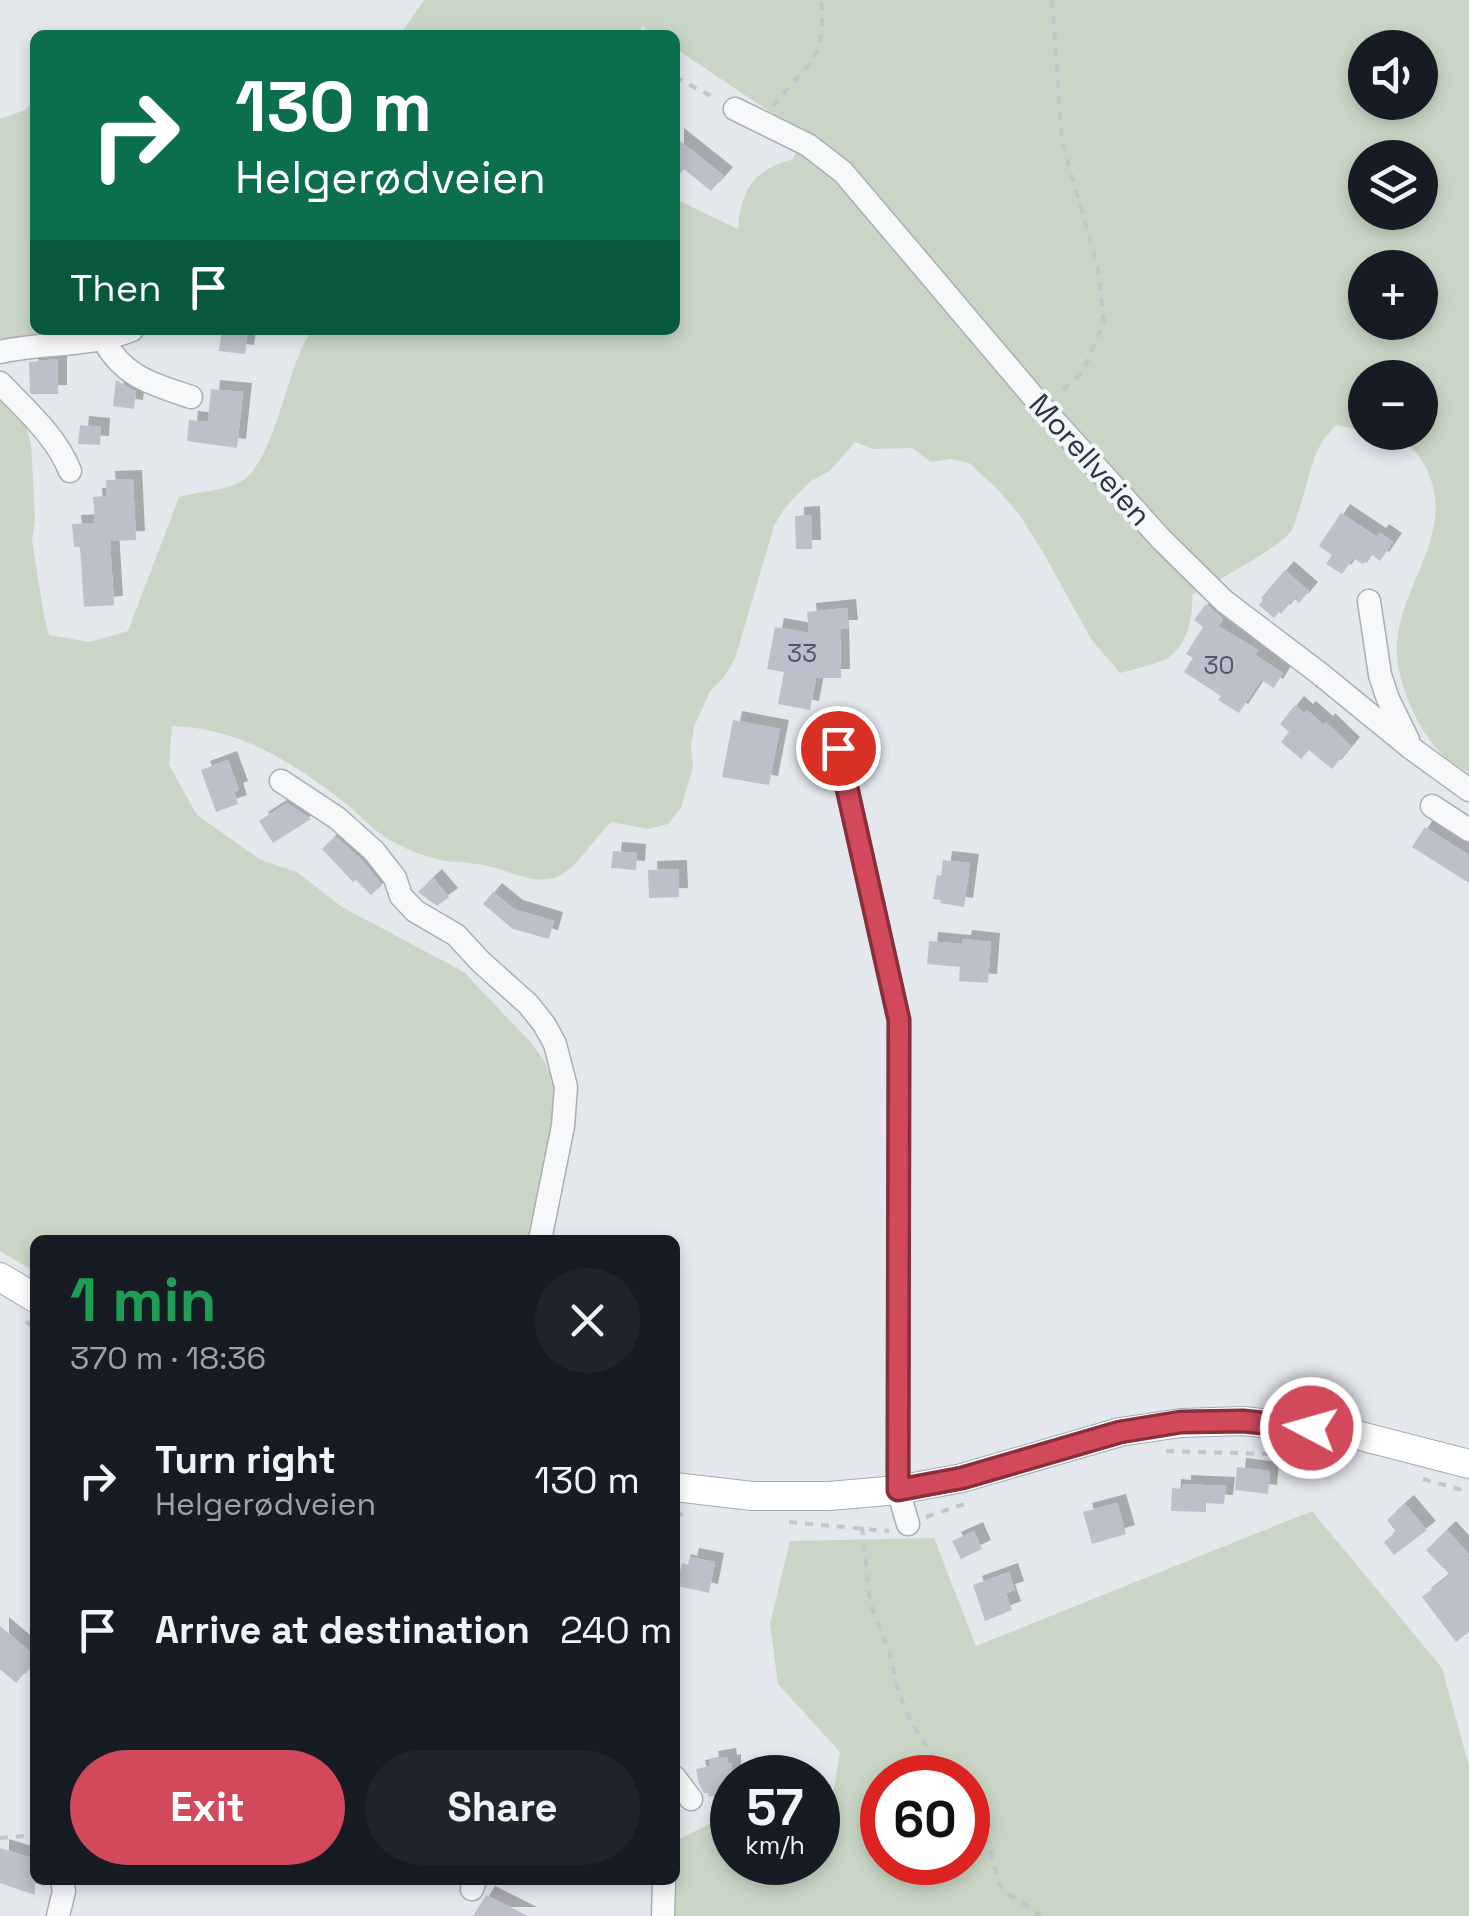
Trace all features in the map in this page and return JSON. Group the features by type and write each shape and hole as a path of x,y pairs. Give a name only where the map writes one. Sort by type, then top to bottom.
{"main road":[{"path":"0,1278 30,1295"},
{"path":"680,1488 752,1496 828,1496 898,1490 962,1478 1120,1432 1181,1422 1243,1421 1345,1432 1469,1464"}],"street":[{"name":"Morellveien","path":"736,110 808,145 843,172 1042,406 1161,538 1224,601 1469,790"},
{"path":"0,352 118,335"},
{"path":"104,340 114,359 132,374 191,397"},
{"path":"0,383 56,443 70,471"},
{"path":"1369,601 1380,675 1411,748"},
{"path":"838,748 899,1020 898,1490 908,1524"},
{"path":"281,781 337,818 374,850 395,878 401,896 415,911 456,935 544,1024 555,1044 566,1087 563,1126 541,1235"},
{"path":"1432,806 1469,830"},
{"path":"680,1785 691,1799"},
{"path":"58,1916 63,1885"},
{"path":"663,1916 664,1885"}],"path":[{"path":"762,122 818,50 824,25 821,0"},
{"path":"1042,406 1082,374 1104,322 1098,269 1062,141 1052,0"},
{"path":"680,80 736,110"},
{"path":"1162,1451 1340,1458"},
{"path":"1408,1475 1469,1492"},
{"path":"788,1522 884,1532 964,1504"},
{"path":"680,1514 690,1515"},
{"path":"862,1528 870,1602 890,1655 898,1691 933,1755"},
{"path":"0,1838 30,1835"},
{"path":"990,1851 1005,1892 1040,1916"}],"green space":[{"path":"424,0 1469,0 1469,773 1443,755 1425,733 1404,687 1397,656 1401,621 1435,517 1435,495 1428,472 1413,450 1438,450 1438,360 1348,360 1348,427 1337,425 1316,453 1291,531 1260,555 1192,595 1189,626 1173,654 1120,673 1091,639 1019,514 969,463 951,459 931,462 912,448 873,449 855,442 830,471 811,481 797,495 774,526 735,659 710,691 694,727 693,767 681,808 668,824 648,829 612,822 574,865 559,876 534,879 486,865 440,860 414,852 384,837 329,791 266,751 221,733 172,726 169,765 197,815 261,860 297,872 342,907 464,972 543,1059 556,1097 545,1175 529,1235 30,1235 30,1269 0,1251 0,396 26,426 31,444 35,520 32,540 49,635 90,642 128,631 179,497 234,485 252,472 271,435 309,335 680,335 680,201 738,229 742,203 752,183 768,169 793,159 804,135 680,51 680,30 648,30 642,26 641,30 403,30"},
{"path":"30,104 30,335 37,335 0,341 0,119"},
{"path":"1312,1511 1442,1668 1469,1766 1469,1916 670,1916 674,1885 680,1885 680,1839 710,1824 710,1885 840,1885 840,1752 778,1684 770,1624 790,1541 934,1538 976,1646"}],"building":[{"path":"680,141 724,176 711,191 684,169 680,174"},
{"path":"221,335 247,335 245,354 219,351"},
{"path":"58,359 58,394 32,394 29,362"},
{"path":"116,380 136,392 134,409 113,406"},
{"path":"211,389 243,392 237,448 187,441 189,420 208,422"},
{"path":"80,425 101,427 100,445 78,444"},
{"path":"133,479 136,540 110,541 114,605 84,607 80,547 74,547 72,524 95,523 93,497 107,496 106,480"},
{"path":"1341,513 1377,537 1380,533 1393,542 1380,561 1372,555 1363,564 1353,558 1342,574 1326,564 1332,555 1319,546"},
{"path":"811,515 812,549 796,549 795,516"},
{"path":"1285,570 1309,591 1299,603 1294,598 1274,618 1259,605"},
{"path":"1206,604 1223,619 1218,626 1258,650 1255,655 1283,673 1274,688 1261,680 1239,713 1184,672 1193,658 1186,654 1203,627 1194,620"},
{"path":"847,608 849,629 840,629 841,678 816,678 810,710 778,704 784,672 767,669 775,627 809,633 807,612"},
{"path":"1295,705 1324,725 1326,722 1351,746 1332,769 1309,750 1301,759 1281,742 1289,732 1280,724"},
{"path":"733,720 780,729 769,785 722,777"},
{"path":"228,760 239,790 234,792 238,804 216,812 201,770"},
{"path":"287,803 311,819 273,843 259,821"},
{"path":"1425,827 1469,855 1469,883 1412,847"},
{"path":"335,836 382,885 371,895 322,849"},
{"path":"613,851 637,853 636,870 611,868"},
{"path":"943,860 970,863 964,907 933,899"},
{"path":"678,869 679,897 649,898 648,870"},
{"path":"433,878 449,897 437,906 418,892"},
{"path":"493,892 514,909 554,921 549,939 513,929 483,904"},
{"path":"963,939 991,942 988,983 959,981 960,967 927,964 929,941 962,944"},
{"path":"1237,1467 1270,1471 1268,1494 1235,1490"},
{"path":"1182,1484 1226,1486 1224,1504 1206,1503 1206,1512 1171,1511 1172,1488 1182,1489"},
{"path":"1117,1503 1126,1534 1092,1544 1083,1512"},
{"path":"1405,1504 1427,1530 1394,1555 1384,1542 1396,1532 1387,1520"},
{"path":"1447,1530 1469,1554 1469,1632 1456,1642 1422,1597 1450,1575 1426,1550"},
{"path":"974,1531 982,1549 961,1559 952,1541"},
{"path":"690,1557 715,1562 709,1593 680,1587 682,1563 688,1565"},
{"path":"1009,1572 1015,1590 1006,1593 1012,1610 985,1621 973,1585"},
{"path":"0,1626 30,1652 30,1667 16,1683 0,1669"},
{"path":"710,1766 710,1797 699,1784 696,1769"},
{"path":"0,1848 30,1857 30,1885 35,1885 35,1895 0,1883"},
{"path":"486,1895 528,1916 473,1916"}],"route":[{"path":"838,748 899,1020 898,1490 962,1478 1120,1432 1181,1422 1243,1421 1311,1428"}]}
